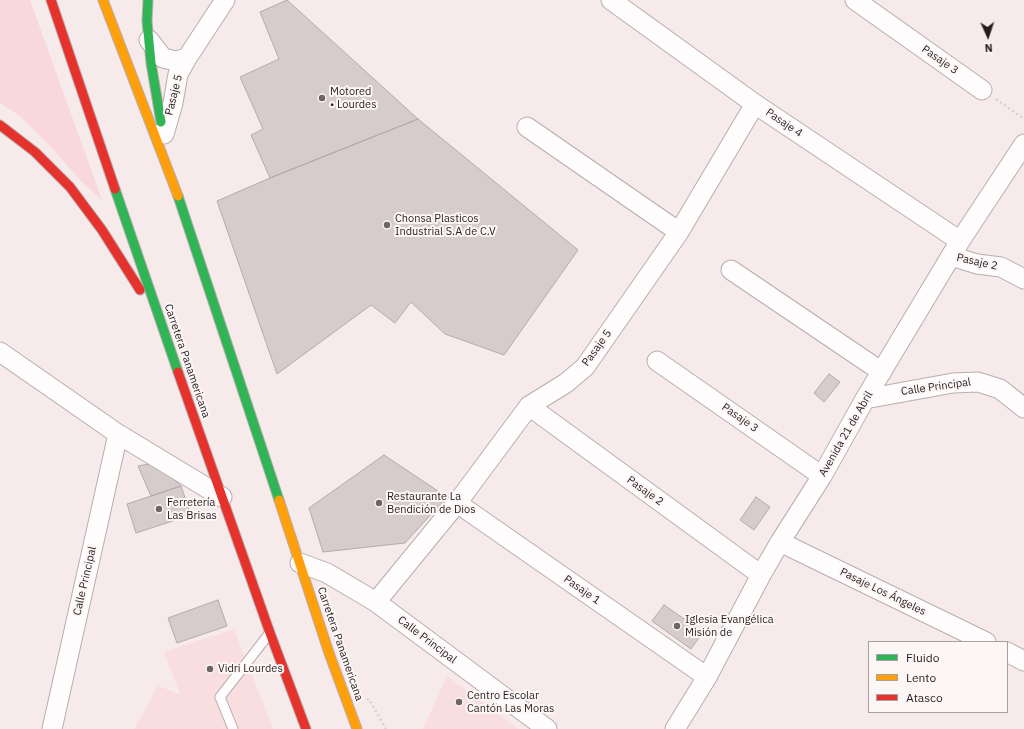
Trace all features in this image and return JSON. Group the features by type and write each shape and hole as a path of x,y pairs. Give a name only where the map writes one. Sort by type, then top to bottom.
{"highway":[{"name":"Carretera Panamericana","path":"51,0 162,326 270,633 306,729"},
{"name":"Carretera Panamericana","path":"103,0 176,192 329,653 357,729"},
{"path":"148,0 149,40 154,92 176,192"},
{"path":"0,124 35,152 70,187 123,261 162,326"}],"street":[{"name":"Pasaje 5","path":"164,134 173,103 178,74 225,0"},
{"name":"Pasaje 4","path":"611,0 956,248"},
{"name":"Pasaje 3","path":"855,0 982,90"},
{"name":"Pasaje 5","path":"149,40 163,58 176,61 187,58"},
{"name":"Pasaje 5","path":"376,602 457,503 529,406 566,383 585,367 678,232 755,104"},
{"path":"527,127 678,232"},
{"name":"Avenida 21 de Abril","path":"676,729 708,677 761,575 822,476 865,399 956,248 1024,145"},
{"name":"Pasaje 2","path":"956,248 977,264 1001,267 1024,279"},
{"path":"731,270 882,372"},
{"path":"0,352 118,434 222,497"},
{"name":"Pasaje 3","path":"657,361 822,476"},
{"name":"Calle Principal","path":"865,399 953,383 978,382 1000,389 1024,408"},
{"name":"Pasaje 2","path":"529,406 761,575"},
{"name":"Calle Principal","path":"52,729 118,434"},
{"name":"Pasaje 1","path":"457,503 708,677"},
{"name":"Pasaje Los Ángeles","path":"780,542 984,641"},
{"name":"Calle Principal","path":"300,563 327,573 376,602 547,729"},
{"path":"1008,652 1024,660"}],"lane":[{"path":"233,729 220,697 270,633"}],"path":[{"path":"982,90 1024,119"},
{"path":"369,699 386,729"}],"shaded area":[{"path":"0,0 30,0 102,200 82,182 51,147 20,116 0,103"},
{"name":"Vidri Lourdes","path":"234,629 273,729 134,729 158,686 180,694 164,652"},
{"name":"Centro Escolar Cantón Las Moras","path":"447,676 518,729 423,729"}],"building":[{"name":"Motored • Lourdes","path":"287,0 418,119 270,178 251,135 263,129 240,77 279,59 260,12"},
{"name":"Chonsa Plasticos Industrial S.A de C.V","path":"418,119 578,250 504,355 445,334 411,302 395,323 371,305 277,374 217,201 270,178"},
{"path":"829,374 840,382 824,402 814,393"},
{"name":"Restaurante La Bendición de Dios","path":"384,455 447,497 405,543 323,552 309,508"},
{"path":"149,464 170,476 181,486 151,496 138,466"},
{"name":"Ferretería Las Brisas","path":"181,486 191,515 136,533 127,504"},
{"path":"756,497 770,507 754,530 740,520"},
{"path":"218,600 227,626 177,643 168,618"},
{"name":"Iglesia Evangélica Misión de","path":"664,605 703,632 691,649 652,621"}],"traffic: fast":[{"path":"148,0 147,21 151,63 161,122"},
{"path":"115,189 178,372"},
{"path":"178,196 279,500"}],"traffic: slow":[{"path":"103,0 178,196"},
{"path":"279,500 329,653 357,729"}],"traffic: jam":[{"path":"51,0 115,189"},
{"path":"0,125 35,152 70,187 102,230 140,290"},
{"path":"178,372 270,633 306,729"}],"place":[{"name":"Motored • Lourdes","path":"322,98"},
{"name":"Chonsa Plasticos Industrial S.A de C.V","path":"387,225"},
{"name":"Restaurante La Bendición de Dios","path":"379,503"},
{"name":"Ferretería Las Brisas","path":"159,509"},
{"name":"Iglesia Evangélica Misión de","path":"677,626"},
{"name":"Vidri Lourdes","path":"210,669"},
{"name":"Centro Escolar Cantón Las Moras","path":"459,702"}]}
